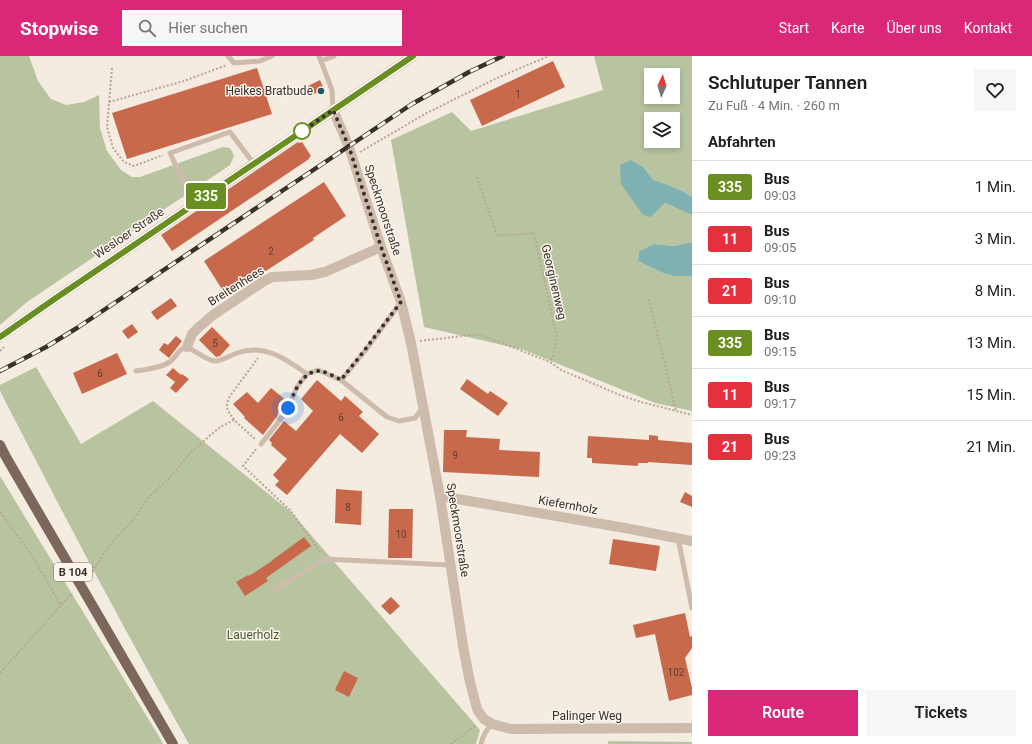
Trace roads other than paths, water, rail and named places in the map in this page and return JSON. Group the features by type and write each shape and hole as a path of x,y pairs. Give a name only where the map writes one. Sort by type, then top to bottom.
{"main road":[{"name":"B 104","path":"0,445 173,744"}],"street":[{"name":"Wesloer Straße","path":"0,337 413,56"},
{"name":"Speckmoorstraße","path":"333,110 349,147 381,247 401,302 411,342 440,496 470,682 478,711 488,721"},
{"name":"Breitenhees","path":"187,347 192,334 213,315 264,281 272,277 311,276 325,272 381,247"},
{"name":"Kiefernholz","path":"440,496 692,541"},
{"name":"Palinger Weg","path":"488,721 511,729 692,728"}],"lane":[{"path":"228,56 234,63 260,61 272,56"},
{"path":"333,110 332,90 320,59 334,56"},
{"path":"194,204 170,153 230,132 254,164"},
{"path":"341,380 401,302"},
{"path":"136,371 162,365 172,360 183,348 187,347 210,360 217,362 238,352 252,350 264,351 278,355 307,374"},
{"path":"261,444 281,419 288,408 297,387 307,374 318,370 341,380 387,417 399,421 415,418 423,406"},
{"path":"678,538 692,608"},
{"path":"276,589 324,559 450,565"},
{"path":"481,744 488,721"}],"water":[{"path":"631,160 644,168 653,180 666,184 692,197 692,215 665,203 651,217 643,215 621,184 620,165"},
{"path":"692,242 692,276 674,276 663,273 638,261 639,251 654,244 674,246"}],"railway":[{"path":"0,371 46,347 77,328 412,104 469,72 503,56"}],"place":[{"name":"Heikes Bratbude","path":"321,91"}],"park label":[{"name":"Lauerholz","path":"253,635"}]}
